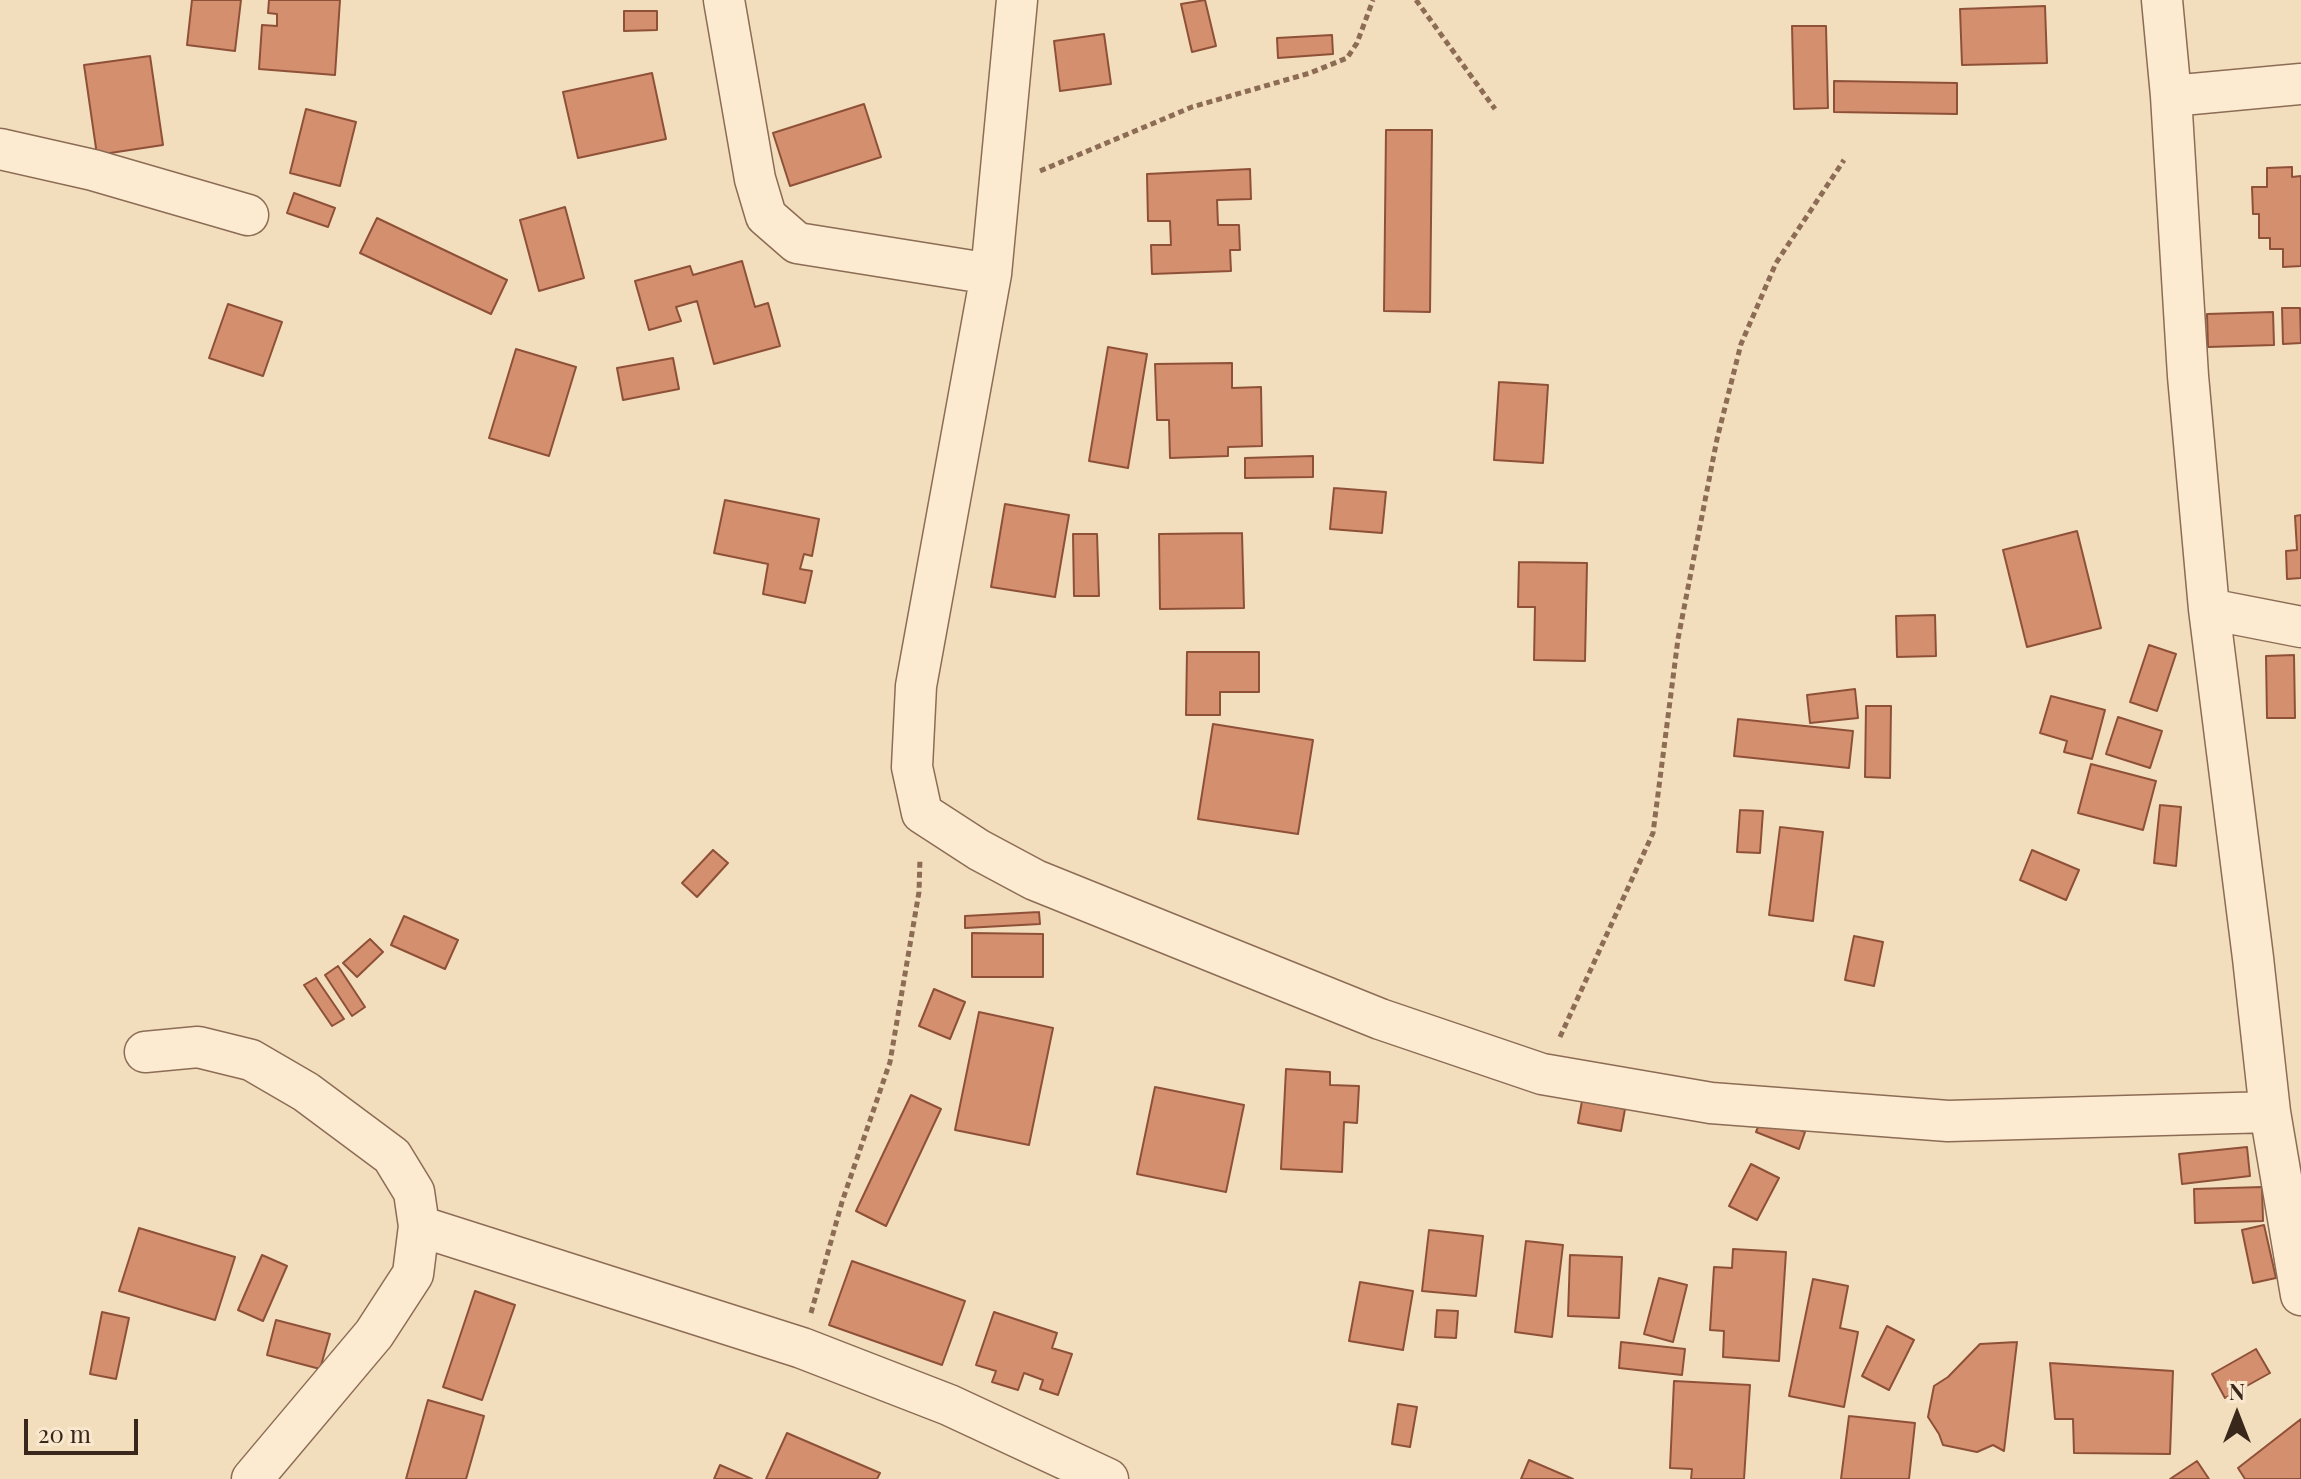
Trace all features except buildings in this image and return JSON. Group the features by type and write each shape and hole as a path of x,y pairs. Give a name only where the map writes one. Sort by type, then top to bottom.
{"street":[{"path":"724,0 755,179 766,216 797,243 991,274"},
{"path":"1017,0 991,274 916,686 912,767 922,813 979,850 1035,880 1380,1019 1542,1074 1711,1103 1948,1121 2270,1112"},
{"path":"2162,0 2189,392 2209,609 2270,1112 2301,1295"},
{"path":"2171,96 2301,84"},
{"path":"0,149 93,170 248,215"},
{"path":"2209,609 2301,627"},
{"path":"145,1052 198,1047 251,1060 306,1092 392,1156 414,1192 419,1226 413,1274 381,1322 252,1479"},
{"path":"419,1226 802,1348 949,1405 1108,1479"}],"path":[{"path":"999,188 1192,107 1310,73 1347,58 1357,43 1373,0"},
{"path":"1416,0 1495,109"},
{"path":"1542,1074 1653,833 1678,639 1717,439 1741,344 1776,263 1844,160"},
{"path":"802,1348 842,1202 890,1062 919,892 922,813"}]}
